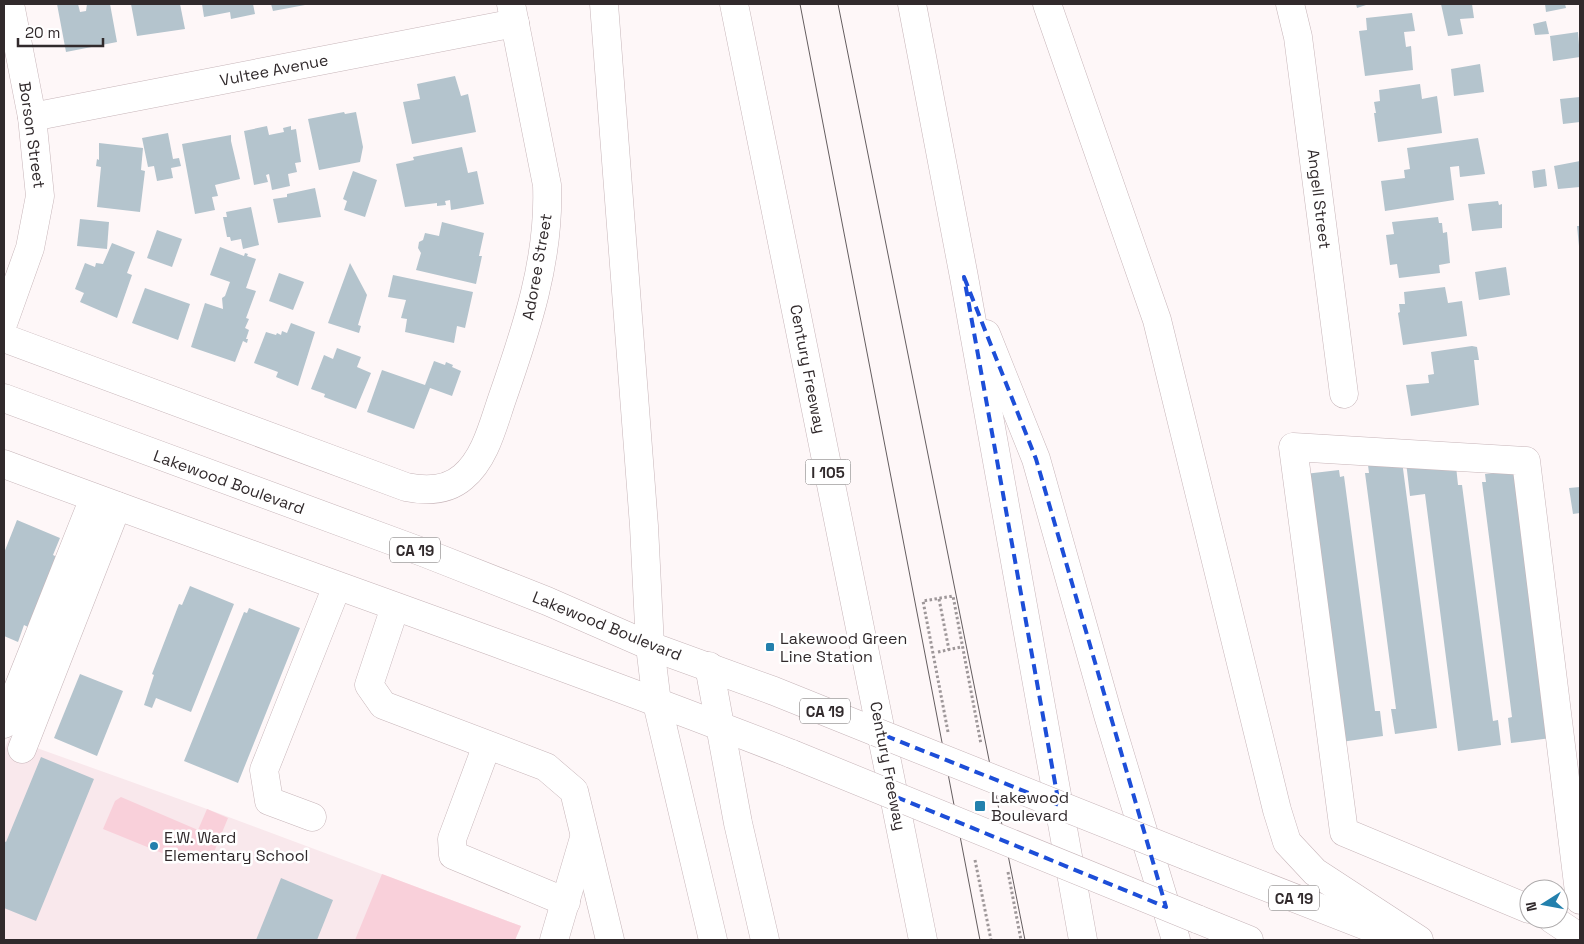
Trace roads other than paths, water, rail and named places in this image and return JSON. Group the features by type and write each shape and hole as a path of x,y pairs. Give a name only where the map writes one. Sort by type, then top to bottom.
{"main road":[{"name":"Borson Street","path":"4,321 30,248 37,222 40,196 39,170 32,117 10,4"},
{"path":"604,4 643,516 650,646 657,703 713,940"},
{"name":"Century Freeway","path":"734,4 923,940"},
{"path":"912,4 964,277 1083,940"},
{"path":"1047,4 1157,320 1277,810 1287,842 1315,872 1419,940"},
{"name":"Angell Street","path":"1290,4 1298,37 1344,394"},
{"name":"Vultee Avenue","path":"32,117 513,13"},
{"name":"Adoree Street","path":"4,338 406,487 423,490 452,484 471,469 490,433 527,326 543,251 548,210 547,185 513,13"},
{"path":"964,277 1036,459 1108,715 1176,940"},
{"name":"Lakewood Boulevard","path":"4,398 425,553 547,601 650,646 710,666 774,691 1402,940"},
{"path":"1519,905 1344,832 1293,447 1526,462 1580,900"},
{"path":"4,464 537,657 719,726 1249,940"},
{"path":"4,724 106,502"},
{"path":"22,749 106,502"},
{"path":"312,817 269,801 264,770 337,586"},
{"path":"395,607 369,685 383,705 546,767 574,790 610,940"},
{"path":"710,666 719,726 738,823 765,940"},
{"path":"487,745 452,839 453,855 566,902"},
{"path":"554,940 585,836"},
{"path":"1567,929 1576,940"}],"tram line":[{"path":"800,4 980,940"},
{"path":"838,4 1025,940"}],"place":[{"name":"Lakewood Green Line Station","path":"770,647"},
{"name":"Lakewood Boulevard","path":"980,806"},
{"name":"E.W. Ward Elementary School","path":"154,846"}]}
